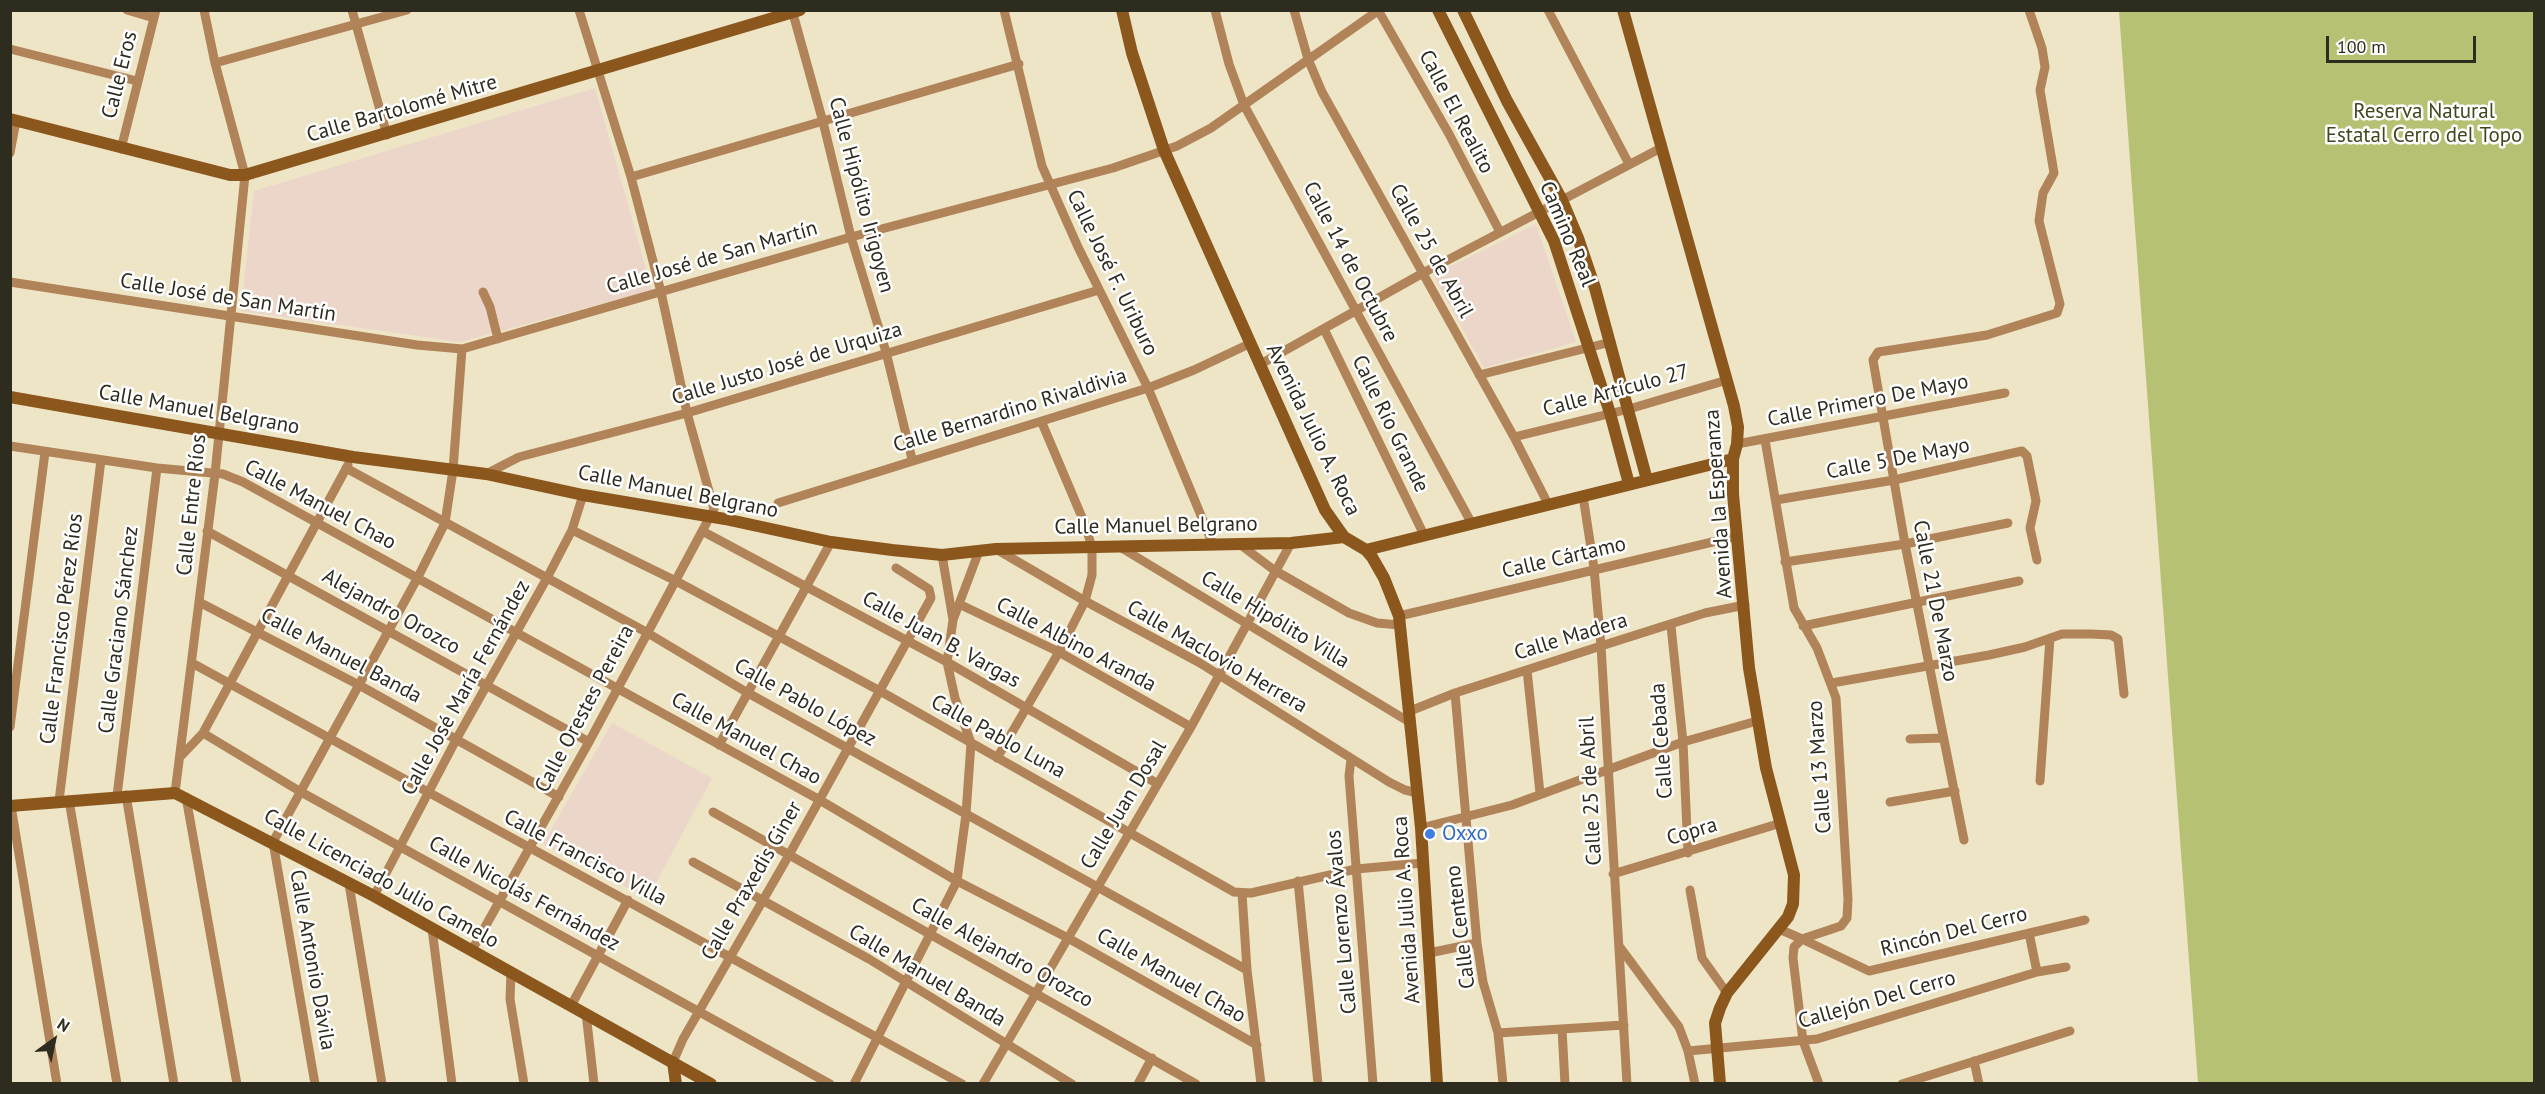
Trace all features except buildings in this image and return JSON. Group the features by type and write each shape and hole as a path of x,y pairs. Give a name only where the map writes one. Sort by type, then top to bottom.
{"street":[{"path":"127,10 155,14"},
{"name":"Calle Entre Ríos","path":"181,795 182,756 245,175 215,63 204,10"},
{"path":"352,10 387,135"},
{"path":"215,63 356,26 407,10"},
{"path":"579,10 631,177 661,292 687,413 713,502 711,516"},
{"name":"Calle José F. Uriburo","path":"1004,10 1019,64 1037,148 1050,184 1148,388 1212,542"},
{"name":"Avenida Julio A. Roca","path":"1122,10 1135,63 1164,150 1324,510 1344,537 1366,550 1384,578 1399,620 1421,828 1437,1083"},
{"name":"Calle 14 de Octubre","path":"1215,10 1229,64 1244,105 1358,310 1472,524"},
{"name":"Calle 25 de Abril","path":"1294,10 1308,59 1322,92 1514,437 1548,504"},
{"name":"Camino Real","path":"1438,10 1540,210 1560,257 1590,347 1629,484"},
{"name":"Camino Real","path":"1463,10 1507,101 1562,200 1587,261 1647,480"},
{"path":"1548,10 1629,164"},
{"name":"Avenida la Esperanza","path":"1623,10 1727,380 1738,427 1733,459 1749,668 1766,768 1781,823 1794,890 1791,910 1779,929"},
{"name":"Calle 21 De Marzo","path":"1964,840 1905,544 1873,360 1878,352 1987,334 2057,314 2060,304 2039,221 2043,193 2054,173 2040,90 2045,67 2042,48 2029,10"},
{"name":"Calle Bartolomé Mitre","path":"13,120 230,175 245,175 387,135 795,11"},
{"name":"Calle Hipólito Irigoyen","path":"795,11 850,237 886,352 912,459"},
{"name":"Calle José de San Martín","path":"10,282 417,345 462,349 850,237 1113,168 1164,150 1195,137 1378,11"},
{"name":"Calle El Realito","path":"1378,11 1443,124 1500,232"},
{"name":"Calle Eros","path":"121,149 155,14"},
{"path":"10,49 137,81"},
{"path":"631,177 1019,64"},
{"path":"10,153 13,120"},
{"path":"1259,365 1423,273 1661,148"},
{"name":"Calle Justo José de Urquiza","path":"486,474 519,457 687,413 1099,290"},
{"path":"483,292 490,307 498,339"},
{"name":"Calle Río Grande","path":"1324,328 1424,535"},
{"path":"1479,375 1611,342"},
{"name":"Calle Bernardino Rivaldivia","path":"778,502 912,459 1042,423 1148,388 1194,370 1249,344"},
{"path":"273,842 418,577 445,523 453,470 462,349"},
{"name":"Calle Artículo 27","path":"1514,437 1629,409 1727,380"},
{"name":"Calle Primero De Mayo","path":"1737,444 2005,393"},
{"name":"Calle Manuel Belgrano","path":"10,397 353,456 486,474 583,495 711,516 831,542 942,555 996,549 1092,548 1212,542 1291,543 1344,537"},
{"path":"997,758 1059,652 1085,602 1092,575 1092,548 1084,522 1042,423"},
{"name":"Calle 13 Marzo","path":"1766,440 1794,608 1817,648 1836,698 1848,899 1845,923 1802,939"},
{"name":"Calle Manuel Chao","path":"10,446 157,468 214,474 243,482 819,799 957,881 1068,938 1257,1046"},
{"path":"10,727 45,452"},
{"name":"Calle 5 De Mayo","path":"1776,500 1894,480 2019,452 2026,453 2036,501 2030,528 2037,560"},
{"path":"182,756 203,733 353,456"},
{"path":"1366,550 1733,459"},
{"name":"Calle Francisco Pérez Ríos","path":"101,460 64,800 117,1083"},
{"name":"Calle Graciano Sánchez","path":"157,468 122,796 174,1083"},
{"name":"Calle Pablo López","path":"346,468 646,632 748,693 1246,970"},
{"name":"Calle José María Fernández","path":"374,896 457,738 547,578 572,530 583,495"},
{"name":"Calle 25 de Abril","path":"1583,496 1594,568 1601,646 1627,1083"},
{"name":"Calle Orestes Pereira","path":"472,950 589,742 646,632 711,516"},
{"path":"1785,562 1905,544 2008,523"},
{"name":"Calle Pablo Luna","path":"572,530 676,581 880,691 1130,831 1220,885 1242,893"},
{"name":"Alejandro Orozco","path":"207,531 589,742"},
{"name":"Calle Juan B. Vargas","path":"704,532 947,662 1158,784"},
{"name":"Calle Cártamo","path":"1399,620 1594,568 1738,536"},
{"path":"719,745 831,542"},
{"path":"1238,543 1274,570 1349,613 1377,623 1399,620"},
{"name":"Calle Juan Dosal","path":"983,1083 1191,727 1274,570 1291,543"},
{"name":"Calle Hipólito Villa","path":"1120,547 1246,623 1410,717"},
{"name":"Calle Maclovio Herrera","path":"996,549 1085,602 1174,648 1351,759 1405,790 1418,793"},
{"path":"854,1083 957,881 966,814 971,743 955,698 947,662 953,620 979,551"},
{"path":"942,555 953,620"},
{"name":"Calle Praxedis Giner","path":"673,1062 729,955 789,855 931,598 930,592 896,568"},
{"path":"1803,626 1917,600 2019,581"},
{"name":"Calle Manuel Banda","path":"199,602 359,685 559,796"},
{"name":"Calle Albino Aranda","path":"959,604 1059,652 1191,727"},
{"name":"Calle Madera","path":"1410,717 1455,693 1671,626 1705,613 1745,605"},
{"name":"Calle Cebada","path":"1671,626 1683,742 1688,853"},
{"path":"1832,683 1989,655 2050,638 2083,634 2111,635 2118,639 2124,694"},
{"path":"2040,781 2050,638"},
{"name":"Calle Francisco Villa","path":"192,663 962,1083"},
{"path":"1527,670 1540,794"},
{"name":"Calle Centeno","path":"1455,693 1477,943 1483,982 1498,1033 1503,1083"},
{"path":"1421,828 1512,805 1608,772 1683,742 1757,720"},
{"name":"Calle Nicolás Fernández","path":"203,733 302,792 498,902 830,1083"},
{"path":"1910,739 1943,738"},
{"name":"Calle Lorenzo Ávalos","path":"1351,759 1349,776 1373,1083"},
{"path":"1890,802 1954,791"},
{"path":"181,795 237,1083"},
{"name":"Calle Licenciado Julio Camelo","path":"11,806 122,796 181,795 374,896 711,1083"},
{"path":"11,806 57,1083"},
{"path":"713,812 789,855"},
{"name":"Copra","path":"1613,874 1781,823"},
{"name":"Calle Antonio Dávila","path":"273,842 315,1083"},
{"name":"Calle Alejandro Orozco","path":"789,855 1196,1083"},
{"name":"Calle Manuel Banda","path":"693,862 868,959 1005,1045 1072,1083"},
{"path":"1261,1083 1246,970 1242,893 1356,869 1423,863"},
{"path":"1298,881 1318,1083"},
{"path":"349,884 382,1083"},
{"path":"1690,890 1702,958 1727,993"},
{"path":"572,1004 628,900"},
{"name":"Rincón Del Cerro","path":"1802,939 1869,971 2085,920"},
{"path":"432,929 452,1083"},
{"path":"1720,1083 1715,1050 1715,1023 1727,993 1779,929 1802,939 1794,947 1793,958 1803,1041 1819,1083"},
{"path":"2029,933 2037,972"},
{"path":"1429,953 1477,943"},
{"path":"1619,946 1678,1027 1688,1051 1695,1083"},
{"name":"Callejón Del Cerro","path":"1688,1051 1803,1041 2037,972 2066,967"},
{"path":"511,972 510,999 524,1083"},
{"path":"586,1013 594,1083"},
{"path":"1498,1033 1624,1025"},
{"path":"1562,1029 1565,1083"},
{"path":"1902,1083 2070,1031"},
{"path":"1138,1083 1152,1058"},
{"path":"1974,1061 1979,1083"},
{"path":"673,1062 676,1083"}],"shaded area":[{"path":"595,88 652,290 460,342 241,311 254,191"},
{"path":"1536,224 1576,342 1484,368 1433,275"},
{"path":"612,723 712,778 648,898 543,844"}],"green space":[{"name":"Reserva Natural Estatal Cerro del Topo","path":"2119,11 2534,11 2534,1083 2198,1083"}],"place":[{"name":"Oxxo","path":"1430,834"}]}
